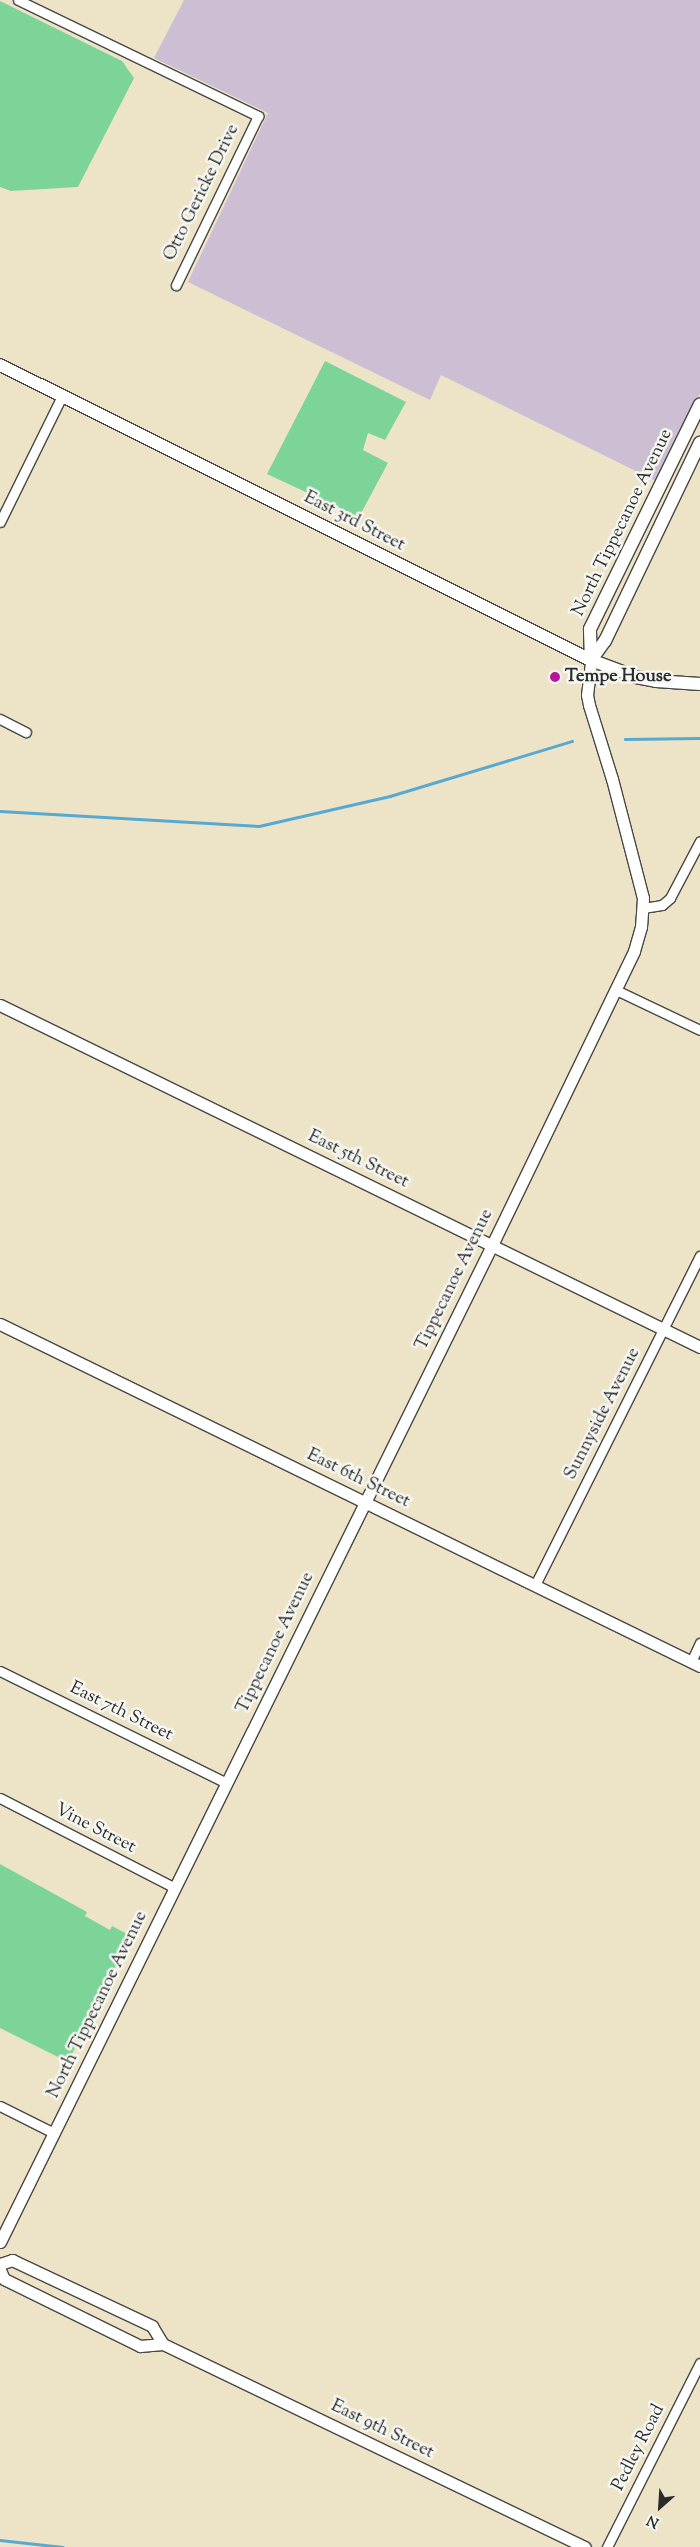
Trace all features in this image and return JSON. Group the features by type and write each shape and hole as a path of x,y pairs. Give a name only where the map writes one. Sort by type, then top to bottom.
{"main road":[{"name":"East 3rd Street","path":"0,366 591,660 650,680 700,684"},
{"name":"North Tippecanoe Avenue","path":"591,660 590,630 700,404"},
{"name":"North Tippecanoe Avenue","path":"591,660 605,641 700,443"}],"street":[{"name":"Otto Gericke Drive","path":"18,0 258,116 176,285"},
{"path":"0,522 62,396"},
{"name":"North Tippecanoe Avenue","path":"591,660 587,695 612,779"},
{"path":"0,719 26,732"},
{"name":"Tippecanoe Avenue","path":"227,1783 492,1245 637,943 643,908 640,884 612,779"},
{"path":"643,908 662,905 670,898 700,841"},
{"path":"616,990 700,1030"},
{"name":"East 5th Street","path":"0,1005 700,1347"},
{"name":"Sunnyside Avenue","path":"535,1585 700,1256"},
{"name":"East 6th Street","path":"0,1324 696,1664"},
{"path":"696,1664 700,1643"},
{"name":"East 7th Street","path":"0,1671 227,1783"},
{"name":"North Tippecanoe Avenue","path":"0,2242 227,1783"},
{"name":"Vine Street","path":"0,1798 175,1888"},
{"path":"0,2106 54,2133"},
{"name":"East 9th Street","path":"0,2264 12,2260 152,2326 163,2344"},
{"name":"East 9th Street","path":"0,2270 4,2279 140,2346 163,2344 585,2547"},
{"name":"Pedley Road","path":"607,2547 700,2363"}],"shaded area":[{"path":"184,0 700,0 700,393 658,482 441,375 430,400 188,282 268,113 154,58"}],"green space":[{"path":"0,1 122,61 134,78 78,187 11,191 0,187"},
{"path":"325,361 406,402 385,440 368,433 363,450 388,463 359,517 267,474"},
{"path":"0,1864 87,1912 85,1916 110,1930 112,1926 131,1936 68,2062 0,2028"}],"waterway":[{"path":"625,739 700,738"},
{"path":"0,811 259,826 390,796 572,741"},
{"path":"0,2540 63,2547"}],"place":[{"name":"Tempe House","path":"555,677"}]}
